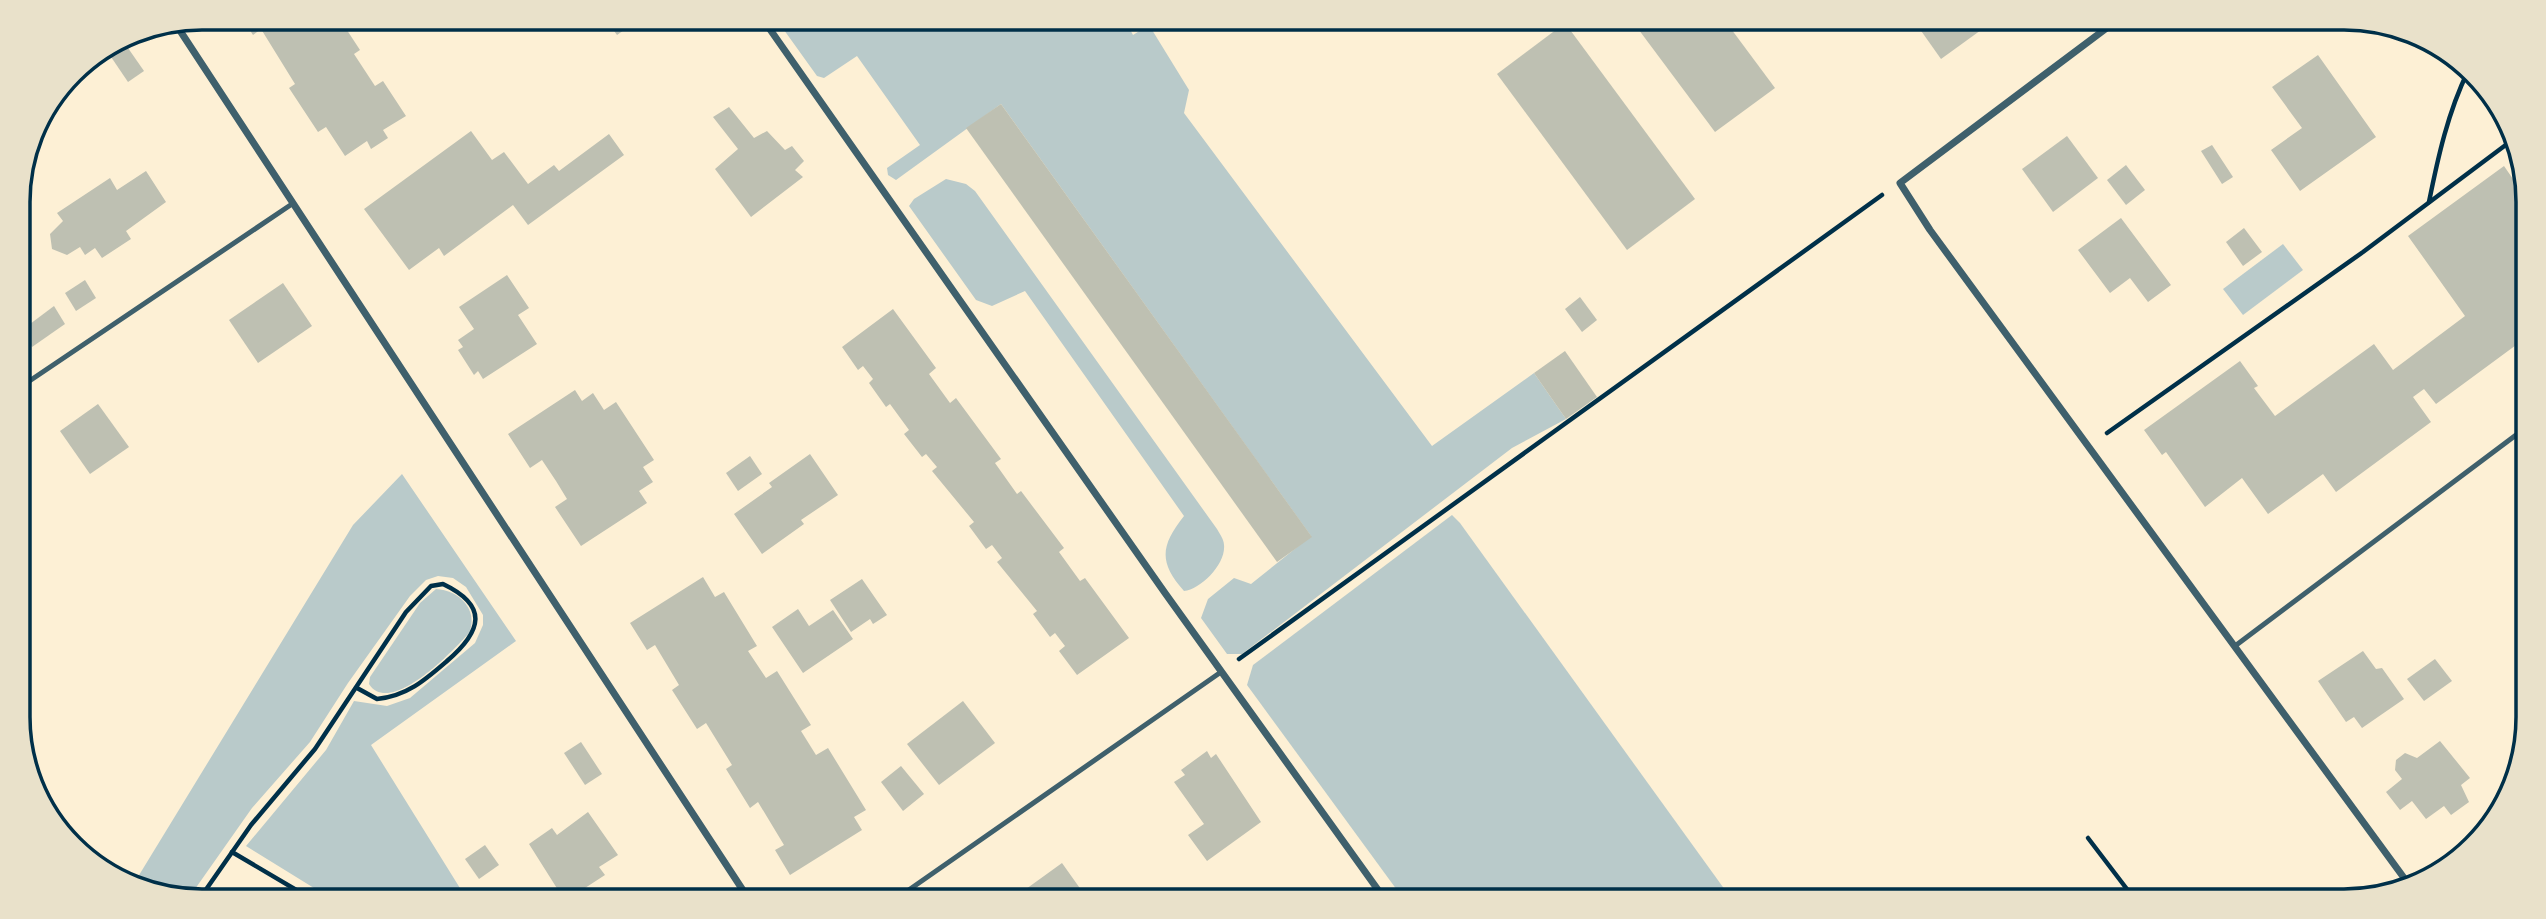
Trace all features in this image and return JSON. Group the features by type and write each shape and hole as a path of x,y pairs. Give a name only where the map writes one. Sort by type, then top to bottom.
{"street":[{"path":"770,30 1221,673 1378,889"},
{"path":"2104,30 1900,183 1930,230 2404,878"},
{"path":"180,31 742,889"}],"lane":[{"path":"30,380 292,204"},
{"path":"2235,646 2516,435"},
{"path":"910,889 1221,673"}],"path":[{"path":"2429,203 2443,142 2465,79"},
{"path":"2089,446 2429,203 2506,145"},
{"path":"1221,673 1900,183"},
{"path":"206,889 232,852 315,749 406,612 430,586 443,584 461,593 470,602 476,614 475,628 468,642 424,681 404,694 377,699 357,688"},
{"path":"2088,838 2127,889"},
{"path":"232,852 295,889"}],"shaded area":[{"path":"784,30 1130,30 1133,35 1141,30 1152,30 1189,90 1184,113 1432,446 1534,373 1566,419 1512,448 1242,654 1227,654 1201,618 1208,599 1234,578 1251,584 1311,536 1001,104 896,180 888,175 887,168 920,145 857,56 824,78 817,76"},
{"path":"946,179 966,184 975,191 1222,537 1224,552 1221,560 1198,586 1184,591 1167,562 1167,545 1184,516 1025,291 992,306 976,300 909,206 914,199"},
{"path":"2283,244 2303,270 2243,315 2223,289"},
{"path":"402,474 516,641 371,745 461,889 316,889 246,846 326,750 354,701 387,706 410,698 475,643 483,625 483,615 466,587 453,578 438,576 426,580 410,596 310,742 252,808 195,889 179,888 138,877 353,525"},
{"path":"1452,515 1724,889 1396,889 1247,685 1253,665"},
{"path":"436,589 452,593 465,603 471,617 469,633 421,678 391,692 379,692 369,684 370,677 420,603"}],"building":[{"path":"262,30 347,30 360,50 354,54 375,86 383,81 406,116 383,130 388,138 371,149 367,141 345,156 326,127 318,132 289,88 295,84"},
{"path":"1556,30 1570,30 1695,199 1627,250 1497,74"},
{"path":"1639,30 1732,30 1775,88 1715,132"},
{"path":"1920,30 1981,30 1941,59"},
{"path":"127,47 144,71 128,82 111,56"},
{"path":"2318,55 2376,137 2300,191 2271,150 2302,128 2272,87"},
{"path":"1001,104 1312,537 1277,562 966,128"},
{"path":"729,107 754,138 767,131 785,150 792,146 804,161 795,170 803,177 751,217 715,169 738,149 713,117"},
{"path":"471,131 492,160 504,152 528,184 554,165 559,171 609,134 624,155 528,225 513,205 444,256 439,248 409,270 364,209"},
{"path":"2067,136 2098,178 2053,212 2022,169"},
{"path":"2212,145 2233,177 2222,184 2201,151"},
{"path":"2126,165 2145,190 2126,205 2107,180"},
{"path":"2504,166 2515,182 2516,345 2436,404 2424,389 2413,397 2431,422 2336,492 2323,474 2268,514 2242,478 2205,507 2166,452 2162,455 2144,430 2240,361 2258,386 2254,388 2275,416 2374,344 2393,370 2465,316 2408,236"},
{"path":"146,171 166,202 126,231 131,239 102,258 95,248 85,255 80,247 67,255 52,249 50,234 63,221 57,213 110,178 117,190"},
{"path":"2121,218 2171,285 2148,302 2130,278 2110,293 2078,250"},
{"path":"2244,228 2262,252 2243,266 2226,242"},
{"path":"507,275 529,308 518,315 537,344 483,379 478,371 474,375 458,350 463,347 458,340 474,329 459,307"},
{"path":"85,280 96,298 76,311 65,293"},
{"path":"283,283 312,326 258,363 229,320"},
{"path":"1580,297 1597,320 1582,332 1565,309"},
{"path":"54,306 65,324 32,347 30,324"},
{"path":"893,309 936,368 929,374 950,403 956,398 1001,459 995,463 1017,494 1021,491 1064,548 1059,552 1080,581 1085,578 1129,638 1077,675 1059,651 1065,646 1055,633 1050,637 1033,614 1037,611 997,562 1002,558 992,545 986,549 969,526 974,522 932,471 937,467 926,454 922,457 904,434 909,430 890,404 886,407 869,383 873,379 863,366 858,370 842,347"},
{"path":"1565,351 1597,397 1566,419 1534,373"},
{"path":"575,390 582,401 593,393 604,410 616,402 654,460 643,467 653,482 639,491 647,503 581,546 555,507 567,499 556,481 542,460 530,468 508,434"},
{"path":"98,404 129,447 90,474 60,431"},
{"path":"810,454 838,495 801,520 804,524 762,554 734,514 772,487 769,483"},
{"path":"750,456 762,474 738,491 726,473"},
{"path":"703,577 715,597 724,592 757,646 748,651 766,678 777,671 811,725 801,731 816,755 828,748 866,810 854,817 862,830 790,875 775,850 784,845 758,802 750,808 726,769 732,765 706,723 697,729 672,690 679,685 655,645 647,650 630,623"},
{"path":"862,579 887,615 873,624 870,619 851,632 830,600"},
{"path":"798,609 809,626 833,610 853,639 803,673 772,627"},
{"path":"2363,651 2376,669 2382,668 2404,699 2362,728 2354,717 2346,722 2318,681"},
{"path":"2435,659 2452,681 2424,701 2407,679"},
{"path":"963,701 995,743 939,785 907,744"},
{"path":"2440,741 2470,778 2461,785 2469,802 2451,815 2444,806 2426,819 2412,801 2400,810 2386,792 2402,779 2395,770 2396,760 2405,753 2417,758"},
{"path":"581,742 602,774 585,785 564,753"},
{"path":"1207,751 1211,758 1216,754 1261,822 1207,861 1188,835 1204,824 1174,782 1185,775 1181,770"},
{"path":"901,766 924,794 903,811 881,782"},
{"path":"588,812 618,855 599,867 605,875 583,889 557,889 529,844 552,828 557,835"},
{"path":"485,845 499,865 479,879 465,859"},
{"path":"1062,863 1080,889 1026,889"}]}
